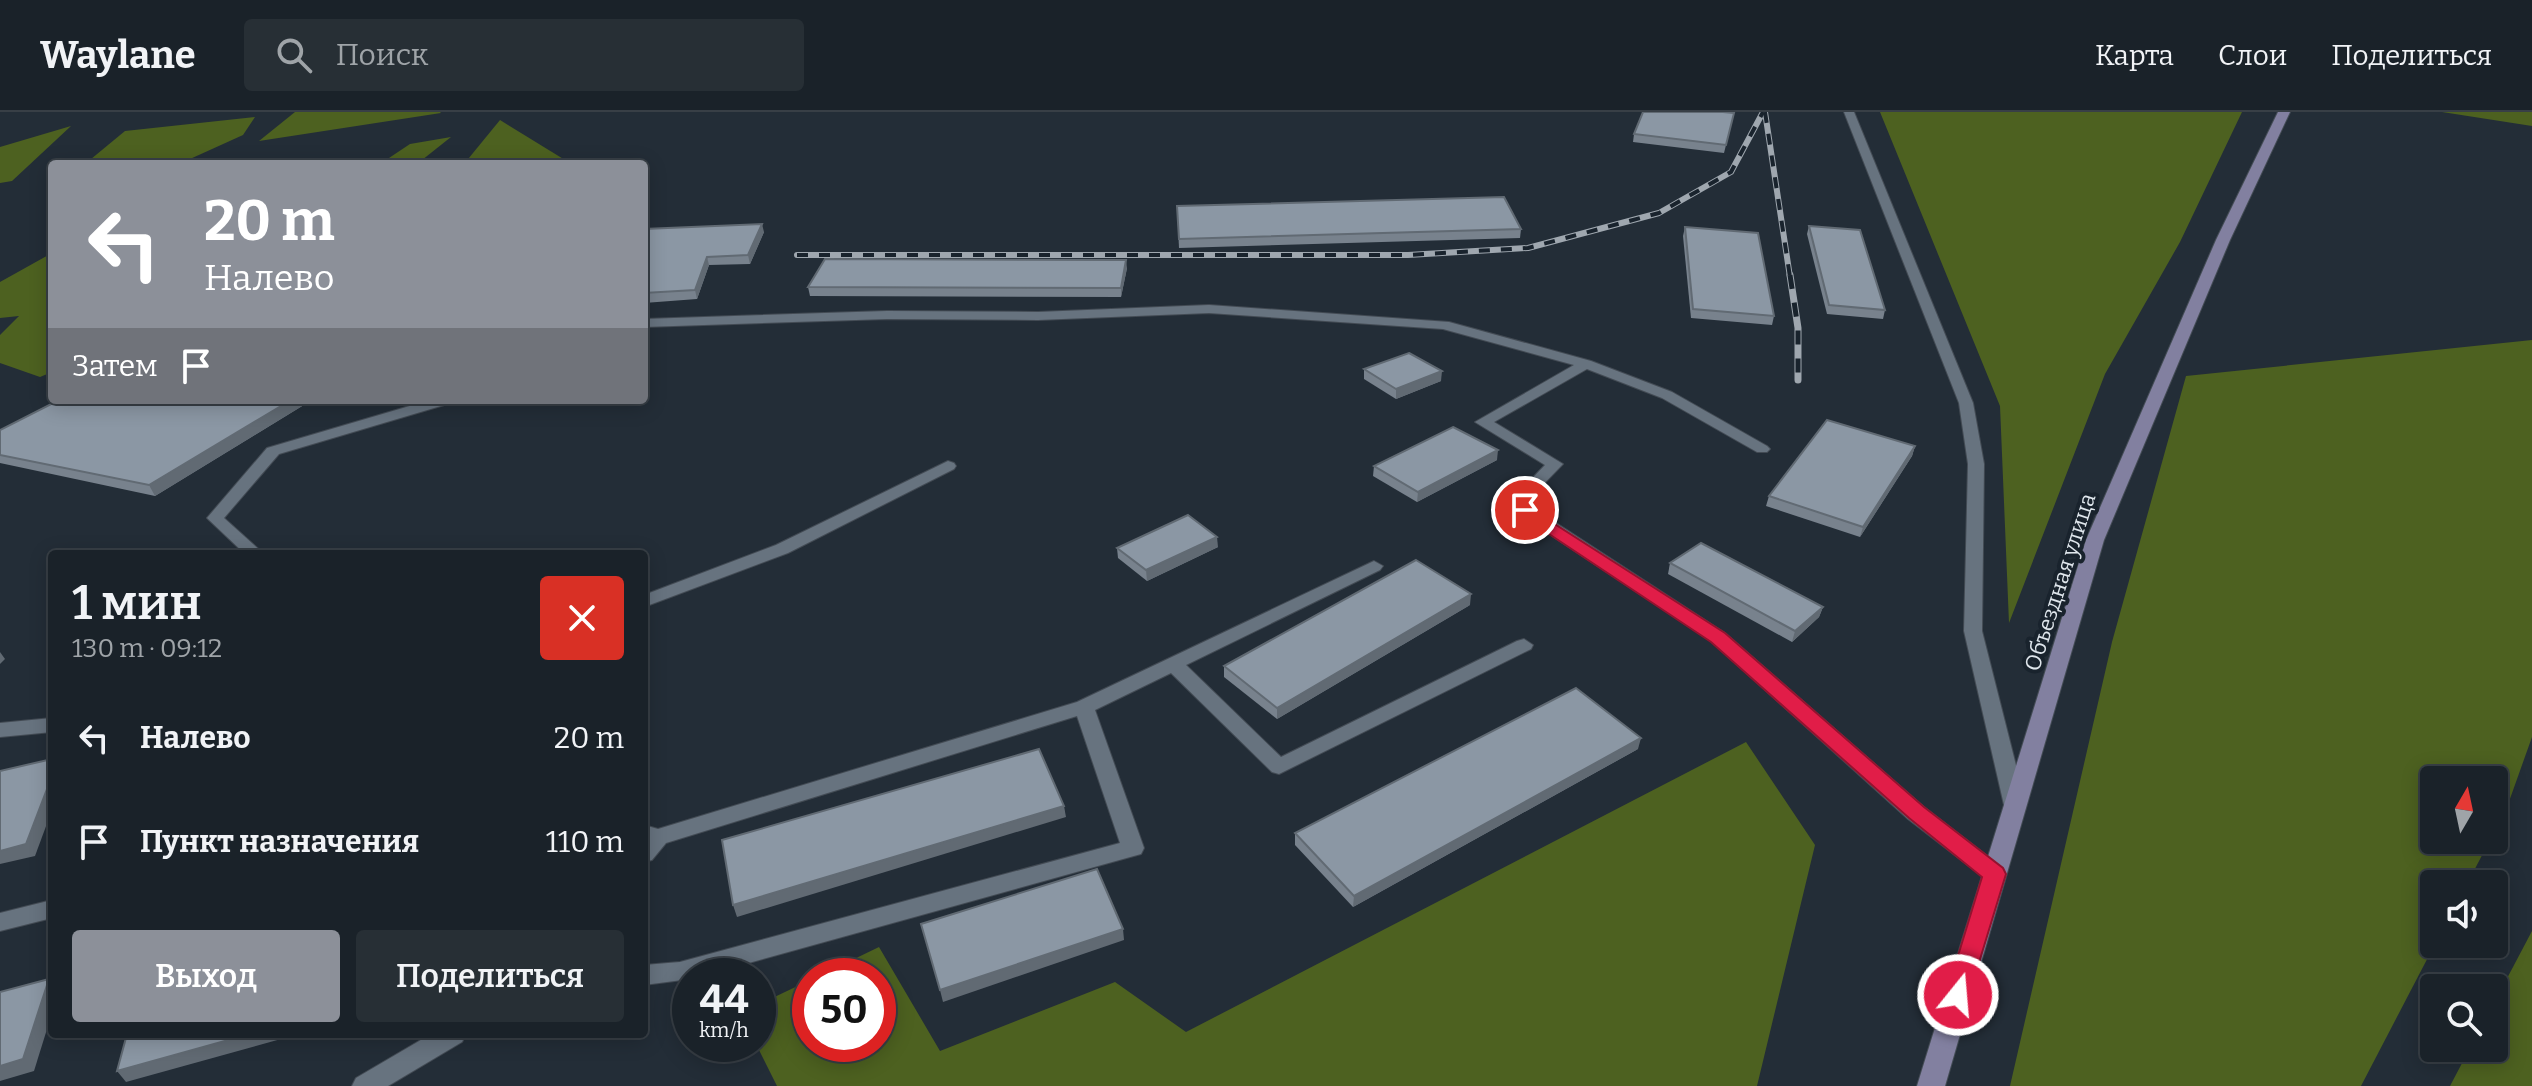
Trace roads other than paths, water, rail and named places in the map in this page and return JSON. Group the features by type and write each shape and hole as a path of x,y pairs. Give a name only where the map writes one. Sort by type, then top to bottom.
{"main road":[{"name":"Объездная улица","path":"1931,1086 2095,540 2223,240 2284,112"}],"lane":[{"path":"1849,112 1966,403 1976,464 1973,631 2015,805"},
{"path":"648,323 1209,309 1444,325 1586,364 1667,395 1762,449"},
{"path":"1586,364 1483,422 1555,464 1523,496 1525,510 1718,637 1916,813 1995,874"},
{"path":"251,550 215,518 273,451 432,404"},
{"path":"648,599 782,549 948,466"},
{"path":"649,841 1084,707 1374,566"},
{"path":"1172,663 1279,767 1524,645"},
{"path":"648,975 680,972 1133,848 1084,707"},
{"path":"0,730 48,725"},
{"path":"0,922 48,910"},
{"path":"365,1086 446,1038"}],"railway":[{"path":"797,255 1408,255 1528,248 1659,213 1731,172 1763,112"},
{"path":"1765,112 1790,277"},
{"path":"1790,275 1798,328 1798,380"}]}
